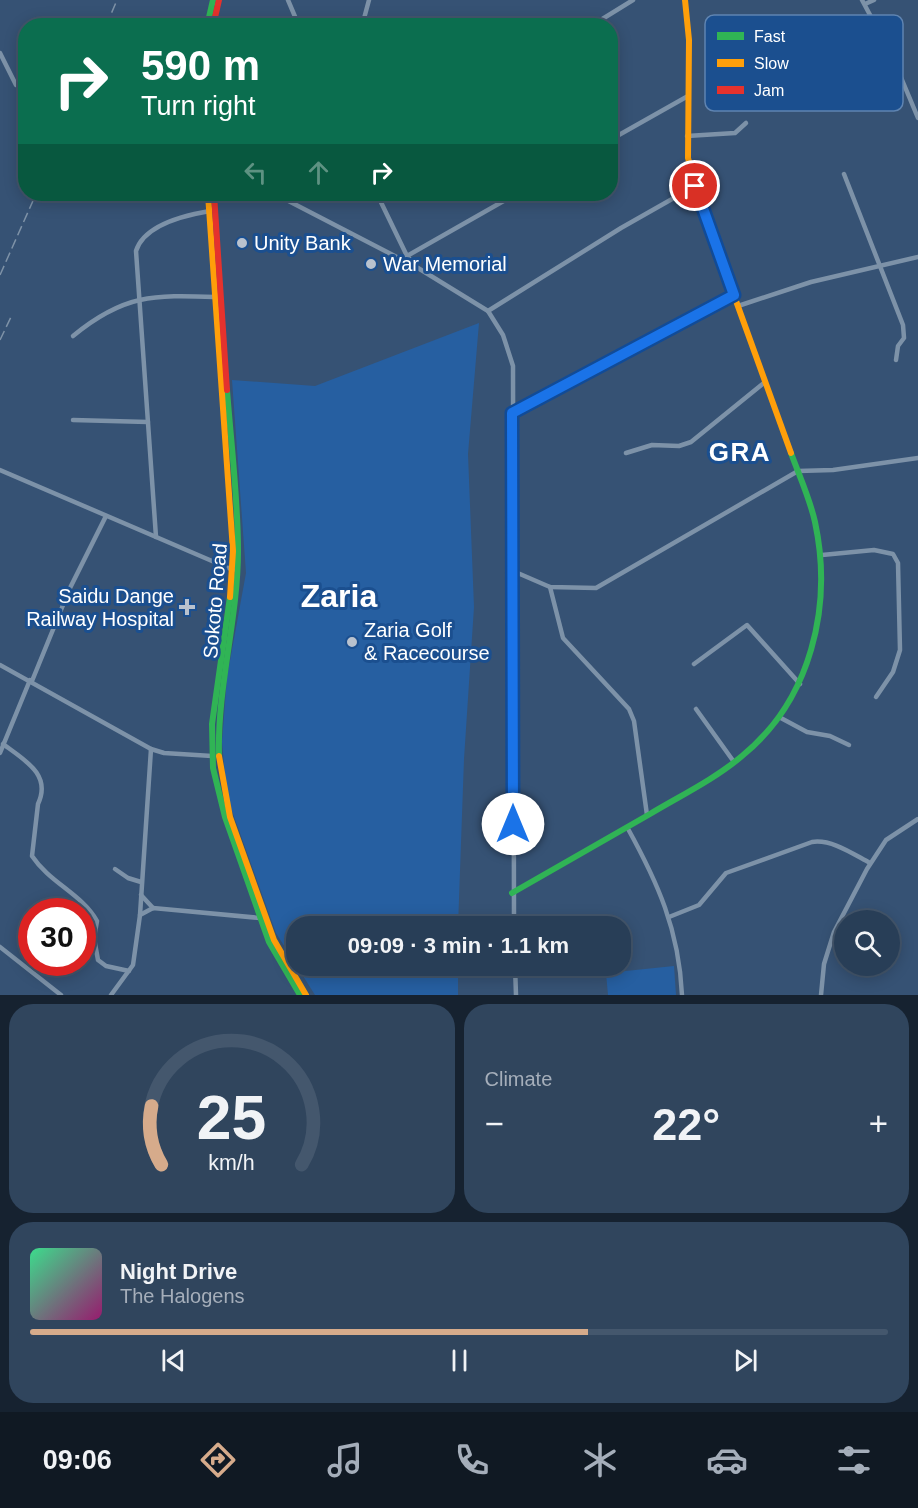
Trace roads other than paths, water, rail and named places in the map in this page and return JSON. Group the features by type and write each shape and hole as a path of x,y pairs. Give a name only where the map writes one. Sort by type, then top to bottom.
{"main road":[{"path":"209,18 213,0"},
{"path":"215,18 219,0"},
{"path":"512,893 647,815 734,762 753,747 779,717 800,684 807,671 814,645 821,605 822,555 815,520 695,186 688,158 689,40 685,0"},
{"name":"Sokoto Road","path":"209,201 230,480 233,570 212,724 212,756 225,817 260,918 275,955 300,995"},
{"name":"Sokoto Road","path":"214,201 238,551 234,608 218,724 219,768 230,817 274,940 306,995"}],"street":[{"path":"288,0 296,18"},
{"path":"364,18 369,0"},
{"path":"604,18 633,0"},
{"path":"864,2 874,0"},
{"path":"0,53 18,85"},
{"path":"903,82 918,118"},
{"path":"618,135 688,96"},
{"path":"687,136 735,133 746,123"},
{"path":"844,174 894,296 904,333 903,341 898,346 897,360"},
{"path":"488,311 621,228 695,186"},
{"path":"289,201 418,268 488,311 502,335 513,366 513,916"},
{"path":"380,201 407,256 418,268"},
{"path":"407,256 504,201"},
{"path":"156,537 136,251 140,241 170,222 210,211"},
{"path":"738,306 811,282 918,257"},
{"path":"512,413 734,295"},
{"path":"73,336 107,311 139,299 152,296 216,297"},
{"path":"626,453 652,445 679,446 691,442 765,381"},
{"path":"73,420 148,422"},
{"path":"513,571 550,587 596,588 607,584 798,471 833,470 918,458"},
{"path":"0,470 233,570"},
{"path":"0,753 70,588 106,516"},
{"path":"822,555 880,550 892,554 898,563 900,651 893,672 876,697"},
{"path":"550,587 563,638 629,709 634,721 647,815"},
{"path":"694,664 747,625 800,684"},
{"path":"0,665 151,749 164,753 212,756"},
{"path":"27,692 40,686"},
{"path":"696,709 734,762"},
{"path":"779,717 807,732 830,736 849,745"},
{"path":"3,744 36,768 41,777 41,797 38,804 32,856 43,872 87,905 93,913 97,921 94,938 98,960 106,966 129,971"},
{"path":"111,995 133,965 140,915 151,782 151,749"},
{"path":"821,995 824,964 834,932 870,863 886,840 918,819"},
{"path":"627,827 652,872 669,917 677,945 682,995"},
{"path":"669,917 699,905 726,873 812,842 824,842 870,863"},
{"path":"115,869 128,878 141,882"},
{"path":"141,895 153,908"},
{"path":"140,915 153,908 260,918"},
{"path":"0,947 62,995"},
{"path":"515,976 516,995"}],"railway":[{"path":"109,18 117,0"},
{"path":"0,275 33,201"},
{"path":"0,340 11,317"}],"place":[{"name":"Unity Bank","path":"242,243"},
{"name":"War Memorial","path":"371,264"},
{"name":"Saidu Dange Railway Hospital","path":"187,607"},
{"name":"Zaria Golf & Racecourse","path":"352,642"}],"district":[{"name":"GRA","path":"740,452"},
{"name":"Zaria","path":"339,596"}]}
